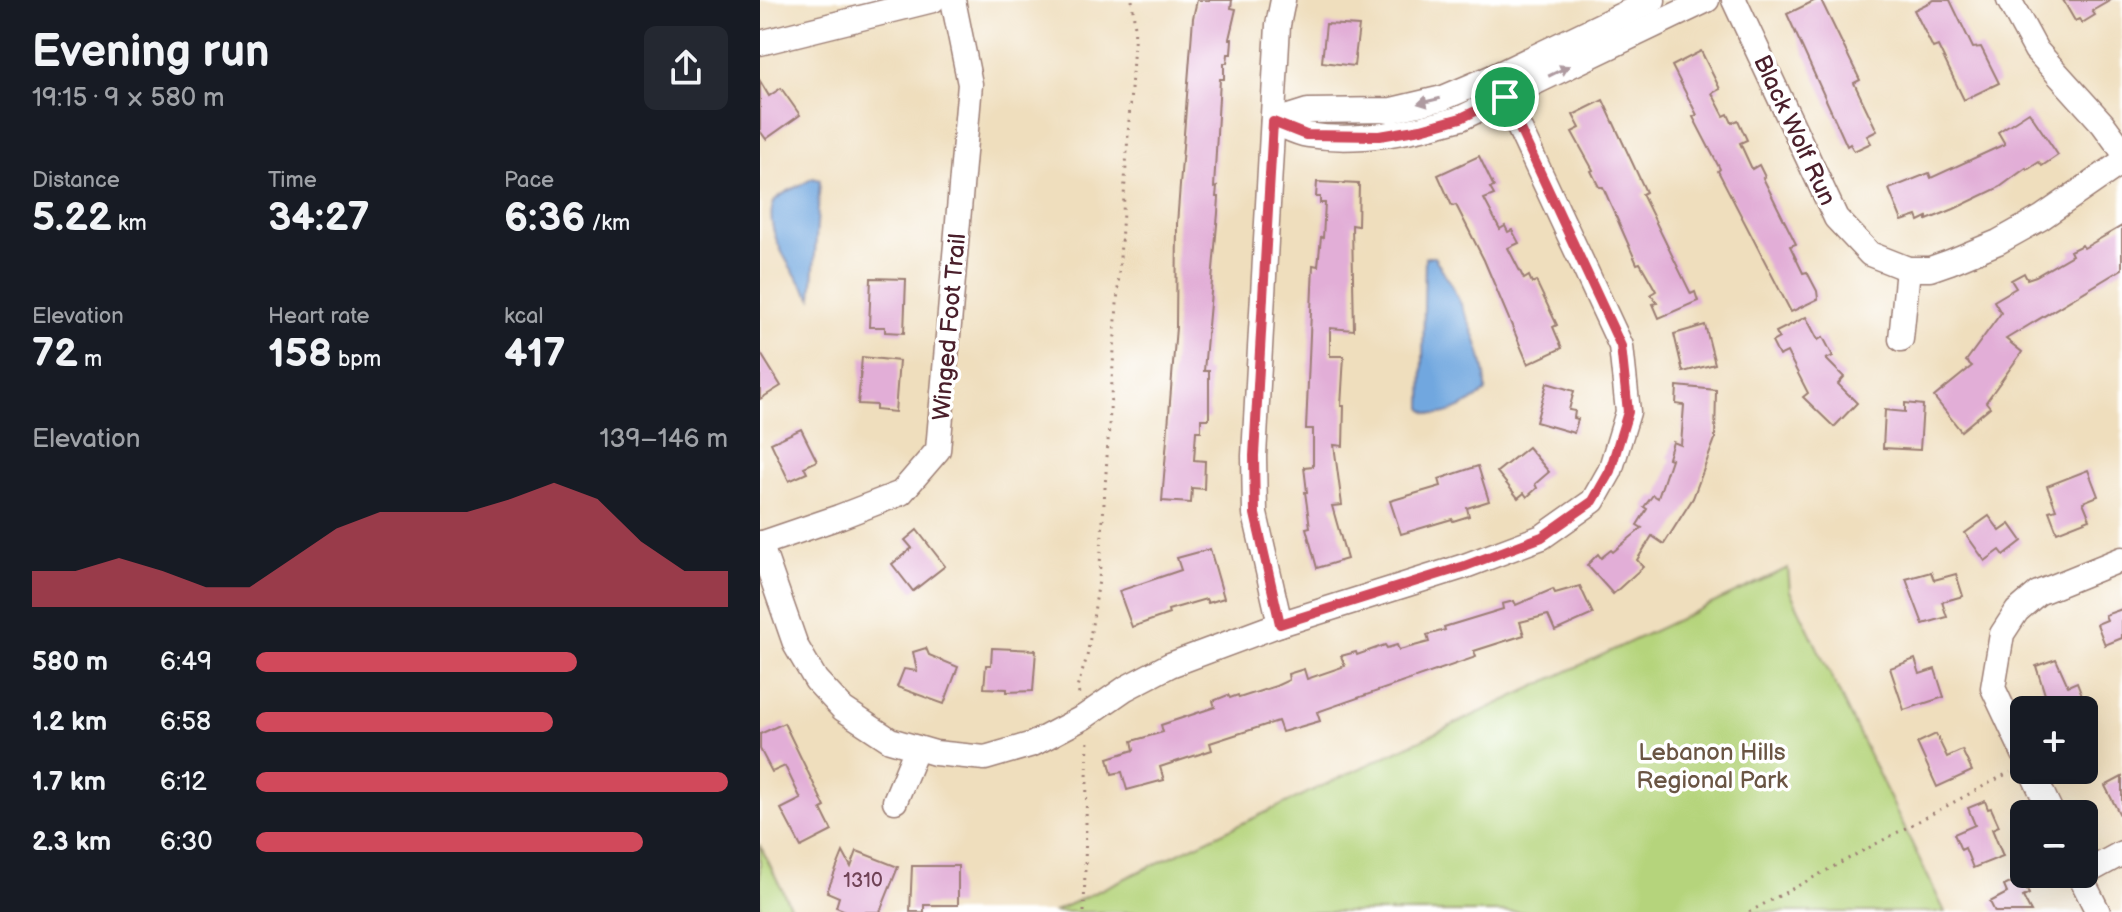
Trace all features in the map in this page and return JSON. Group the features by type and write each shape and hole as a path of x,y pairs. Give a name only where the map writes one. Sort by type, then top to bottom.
{"street":[{"path":"760,43 933,0"},
{"name":"Winged Foot Trail","path":"760,544 901,493 938,450 970,84 953,0"},
{"path":"1280,624 1255,514 1254,456 1278,25 1283,0"},
{"path":"1500,86 1653,0"},
{"path":"1273,122 1308,111 1392,110 1500,86 1707,0"},
{"name":"Black Wolf Run","path":"1734,0 1836,218 1870,254 1908,269"},
{"path":"2009,0 2036,50 2103,124 2122,150"},
{"path":"760,544 796,646 816,680 843,709 890,740 935,753 985,758 1033,744 1170,665 1280,624 1465,566 1542,537 1593,501 1610,471 1628,412 1621,346 1500,86"},
{"path":"1901,339 1908,269 1930,269 1998,242 2041,218 2122,162"},
{"path":"2010,733 1993,688 2002,634 2017,611 2038,593 2122,559"},
{"path":"895,801 917,748"},
{"path":"2098,866 2122,853"},
{"path":"2086,888 2098,912"}],"path":[{"path":"1084,912 1090,744 1077,688 1087,657 1099,580 1135,28 1132,0"},
{"path":"1749,912 2010,771"}],"green space":[{"name":"Lebanon Hills Regional Park","path":"1788,568 1790,591 1945,912 1053,912"},
{"path":"760,845 793,912 760,912"}],"water":[{"path":"813,178 820,180 812,298 776,238 772,211 775,200"},
{"path":"1425,257 1434,257 1452,286 1476,340 1485,375 1486,391 1463,406 1436,414 1422,408"}],"building":[{"path":"1197,0 1232,0 1231,8 1236,9 1229,39 1232,39 1231,54 1224,63 1224,79 1220,79 1214,188 1217,187 1216,197 1219,197 1204,371 1209,371 1209,419 1201,419 1201,431 1196,431 1194,460 1205,461 1204,489 1192,488 1191,503 1162,501 1176,327 1177,224"},
{"path":"1821,0 1860,80 1854,83 1877,131 1867,136 1871,143 1854,151 1850,144 1847,146 1787,14"},
{"path":"1934,0 1950,0 1973,48 1981,47 1999,83 1964,100 1938,46 1933,48 1914,10"},
{"path":"2063,0 2111,0 2092,11 2095,15 2082,23 2079,19 2075,21"},
{"path":"1326,24 1359,26 1354,66 1322,62"},
{"path":"1701,51 1720,89 1712,93 1724,116 1728,114 1732,123 1738,120 1747,140 1740,143 1752,169 1759,165 1796,244 1790,246 1803,273 1807,272 1817,291 1818,299 1791,312 1718,171 1720,169 1693,117 1697,115 1672,66"},
{"path":"760,81 769,96 781,88 800,115 766,139 760,131"},
{"path":"1603,100 1646,192 1642,194 1691,294 1695,292 1698,301 1659,318 1653,304 1657,303 1651,294 1656,291 1640,263 1637,264 1603,187 1599,187 1572,132 1580,128 1573,115"},
{"path":"2029,112 2058,155 2042,166 2039,162 2026,168 2000,187 1954,209 1927,220 1927,217 1919,221 1917,216 1902,221 1889,189 1929,173 1931,178 2005,144 1998,132"},
{"path":"1479,156 1494,187 1490,188 1494,195 1484,199 1500,229 1505,226 1508,232 1512,230 1519,243 1508,248 1524,279 1529,276 1532,283 1536,281 1557,325 1553,327 1562,348 1528,364 1484,260 1456,205 1452,206 1438,175"},
{"path":"1317,182 1359,184 1358,226 1352,225 1354,330 1330,328 1330,356 1344,356 1341,406 1344,406 1343,446 1334,445 1342,505 1332,506 1347,559 1317,568 1306,528 1310,527 1304,467 1313,466 1313,429 1306,429 1313,265 1318,266 1325,203 1320,203 1320,197 1316,197"},
{"path":"2122,226 2122,269 2006,339 2022,352 1986,402 1990,407 1961,431 1934,397 1972,366 1966,361 2001,313 1994,301 2016,288 2011,280 2024,273 2027,279 2036,276 2072,255 2070,251 2082,245 2084,248"},
{"path":"871,278 906,279 904,333 885,332 885,327 869,327"},
{"path":"1806,317 1818,340 1823,337 1833,356 1826,359 1844,377 1838,384 1857,403 1834,427 1803,397 1808,393 1787,352 1779,356 1772,342 1779,338 1776,332"},
{"path":"1705,325 1715,364 1683,372 1674,334"},
{"path":"760,352 781,386 760,399"},
{"path":"862,357 899,361 895,412 876,410 876,405 858,404"},
{"path":"1547,383 1574,391 1569,410 1575,411 1574,418 1578,419 1574,433 1536,422"},
{"path":"1677,386 1716,390 1715,439 1693,498 1664,544 1652,536 1637,560 1643,567 1613,594 1587,565 1598,554 1601,558 1611,550 1613,552 1642,528 1637,525 1647,509 1644,507 1653,495 1658,498 1671,459 1668,458 1673,442 1681,445 1684,405 1676,404"},
{"path":"1905,403 1923,405 1920,450 1883,448 1885,410 1905,412"},
{"path":"801,429 817,461 804,467 807,473 789,481 771,443"},
{"path":"1528,447 1549,472 1535,484 1537,488 1527,497 1524,493 1518,498 1497,472"},
{"path":"1478,466 1489,501 1467,508 1469,516 1401,534 1390,501 1441,486 1439,479"},
{"path":"2088,470 2098,496 2083,502 2090,519 2057,532 2049,511 2056,509 2047,486"},
{"path":"1989,516 2000,531 2010,524 2022,541 2004,555 2000,550 1985,561 1965,533"},
{"path":"917,530 945,566 913,591 892,564 912,548 905,540"},
{"path":"1210,549 1224,598 1208,603 1206,599 1168,610 1169,614 1132,627 1119,591 1181,570 1177,558"},
{"path":"1931,572 1934,580 1956,574 1963,596 1942,602 1947,617 1923,624 1906,579"},
{"path":"1580,586 1593,614 1555,631 1548,615 1520,622 1524,635 1474,651 1476,657 1317,712 1320,721 1282,732 1278,721 1210,743 1212,750 1160,767 1164,780 1127,790 1122,772 1112,774 1108,758 1134,750 1132,741 1163,732 1161,725 1215,707 1213,701 1228,695 1230,698 1238,695 1239,698 1276,686 1289,680 1288,674 1304,669 1307,679 1345,666 1341,656 1356,652 1357,655 1385,645 1387,648 1397,645 1399,650 1429,642 1427,635 1503,609 1502,604 1514,601 1516,605 1553,589 1555,593"},
{"path":"2122,609 2122,638 2105,645 2097,624 2107,620 2105,615"},
{"path":"926,648 929,655 958,667 944,704 897,687 904,669 917,671 913,652"},
{"path":"992,648 1036,650 1033,691 1007,692 1007,689 984,688 986,665 991,665"},
{"path":"1915,659 1920,674 1935,669 1944,697 1904,710 1890,668"},
{"path":"2056,659 2068,686 2077,682 2082,695 2046,696 2036,666"},
{"path":"784,723 825,807 821,809 832,831 801,847 781,809 801,799 785,766 772,772 760,749 760,734"},
{"path":"1936,734 1947,757 1962,750 1972,771 1937,787 1917,743"},
{"path":"2122,777 2122,819 2105,786"},
{"path":"1985,801 1999,826 1992,829 2003,856 1973,868 1965,848 1961,850 1954,834 1975,825 1968,808"},
{"path":"857,851 898,867 880,912 848,912 836,907 839,897 827,892 843,852 851,867"},
{"path":"912,866 958,866 958,905 924,905 924,912 910,912"},
{"path":"2010,883 2010,888 2026,888 2029,894 2023,897 2031,912 1995,912 1990,902 2007,893 2004,886"}],"route":[{"path":"1505,97 1621,346 1628,412 1610,471 1593,501 1542,537 1465,566 1280,624 1255,514 1254,456 1273,122 1306,135 1380,136 1461,118 1505,97"}]}
